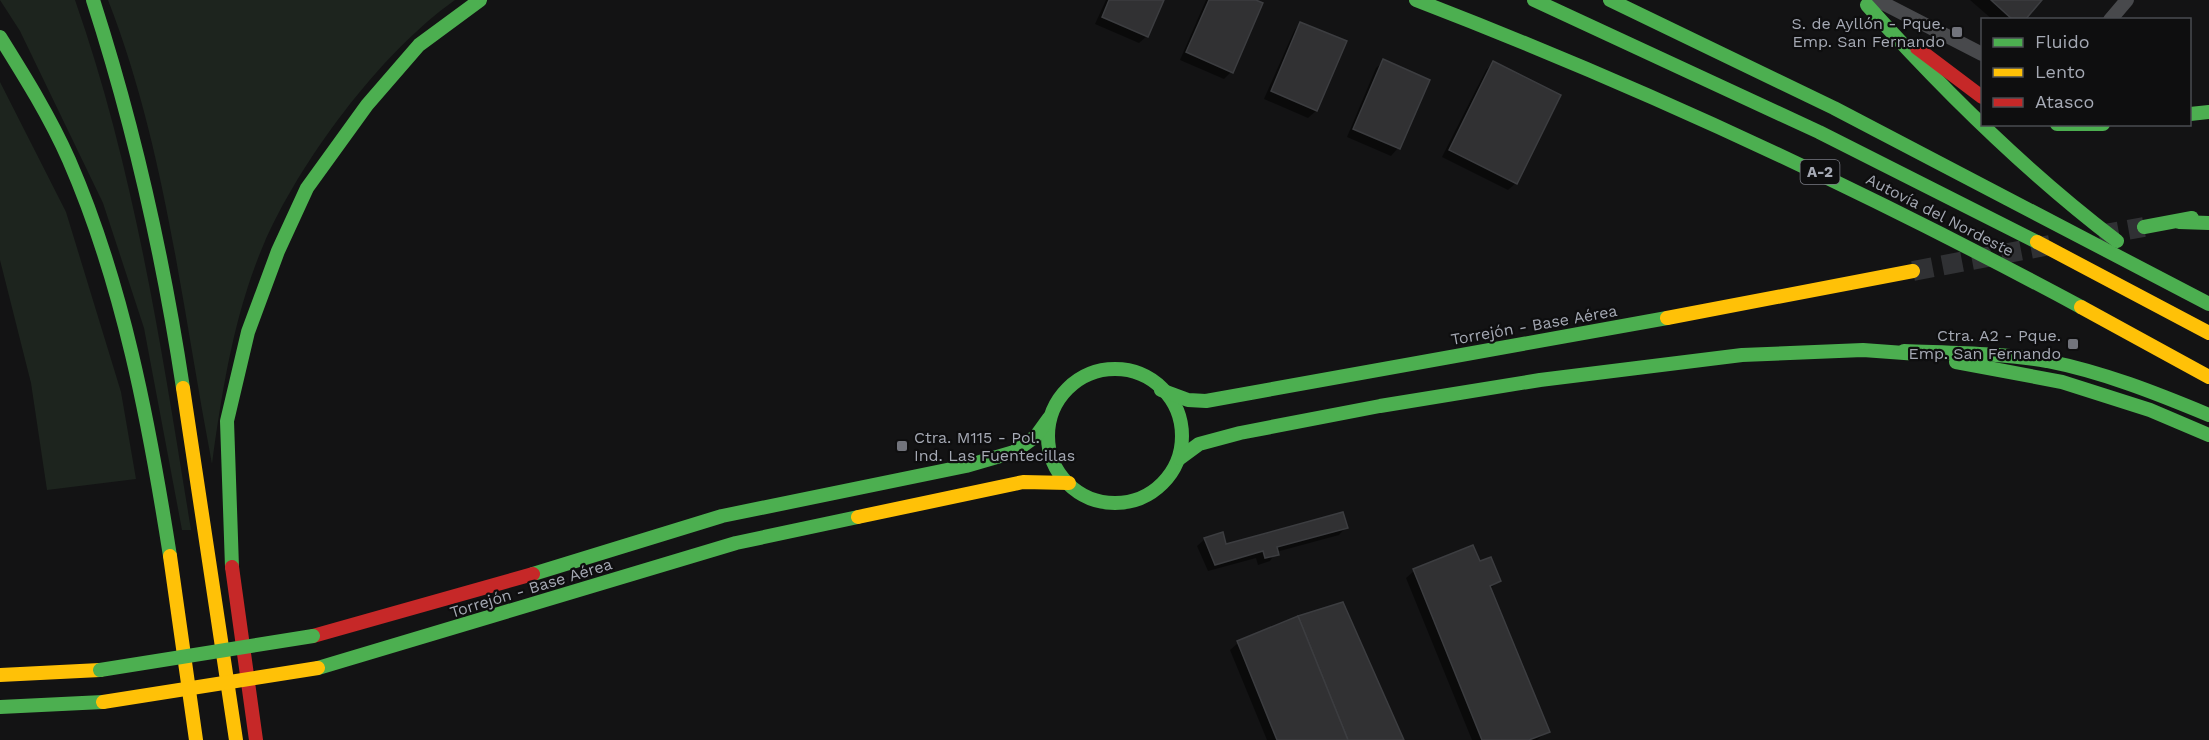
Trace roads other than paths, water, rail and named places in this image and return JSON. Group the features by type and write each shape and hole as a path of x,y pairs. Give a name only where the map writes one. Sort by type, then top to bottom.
{"main road":[{"path":"93,0 117,74 144,180 170,305 236,740"},
{"path":"256,740 229,548 227,421 248,332 278,251 307,188 367,105 419,45 480,0"},
{"name":"Autovía del Nordeste","path":"1416,0 1529,41 1802,163 2092,311 2209,377"},
{"name":"Autovía del Nordeste","path":"1534,0 1819,132 2109,278 2209,333"},
{"path":"1610,0 1834,108 2209,304"},
{"path":"1869,2 1915,47 1981,96"},
{"path":"1869,2 1920,65 1981,123"},
{"path":"0,37 39,99 75,176 106,262 134,356 162,498 196,740"},
{"path":"2191,114 2209,112"},
{"path":"1984,126 2069,206 2132,252 2209,298"},
{"path":"2144,227 2179,222 2209,213"},
{"path":"2179,222 2209,223"},
{"name":"Torrejón - Base Aérea","path":"1161,390 1188,400 1206,401 1554,339 1913,271"},
{"path":"1180,458 1199,444 1240,433 1380,406 1540,380 1742,355 1810,351 1984,353 2065,365 2158,394 2209,416"},
{"path":"1904,351 2062,382 2150,410 2209,435"},
{"path":"1127,371 1144,378 1161,390 1175,410 1182,428 1183,446 1180,458 1165,482 1144,498 1117,503 1091,498 1069,483 1049,454 1048,418 1063,390 1092,372 1127,371"},
{"name":"Torrejón - Base Aérea","path":"0,675 100,670 313,636 496,585 722,516 986,461 1014,452 1036,436 1048,418"},
{"name":"Torrejón - Base Aérea","path":"0,707 103,702 318,668 736,543 1023,482 1069,483"}],"street":[{"path":"2112,18 2127,0"},
{"path":"1869,2 1981,53"}],"tunnel":[{"path":"2099,235 2144,227"},
{"path":"1913,271 2050,245"}],"place":[{"name":"S. de Ayllón - Pque. Emp. San Fernando","path":"1957,32"},
{"name":"Ctra. A2 - Pque. Emp. San Fernando","path":"2073,344"},
{"name":"Ctra. M115 - Pol. Ind. Las Fuentecillas","path":"902,446"}]}
